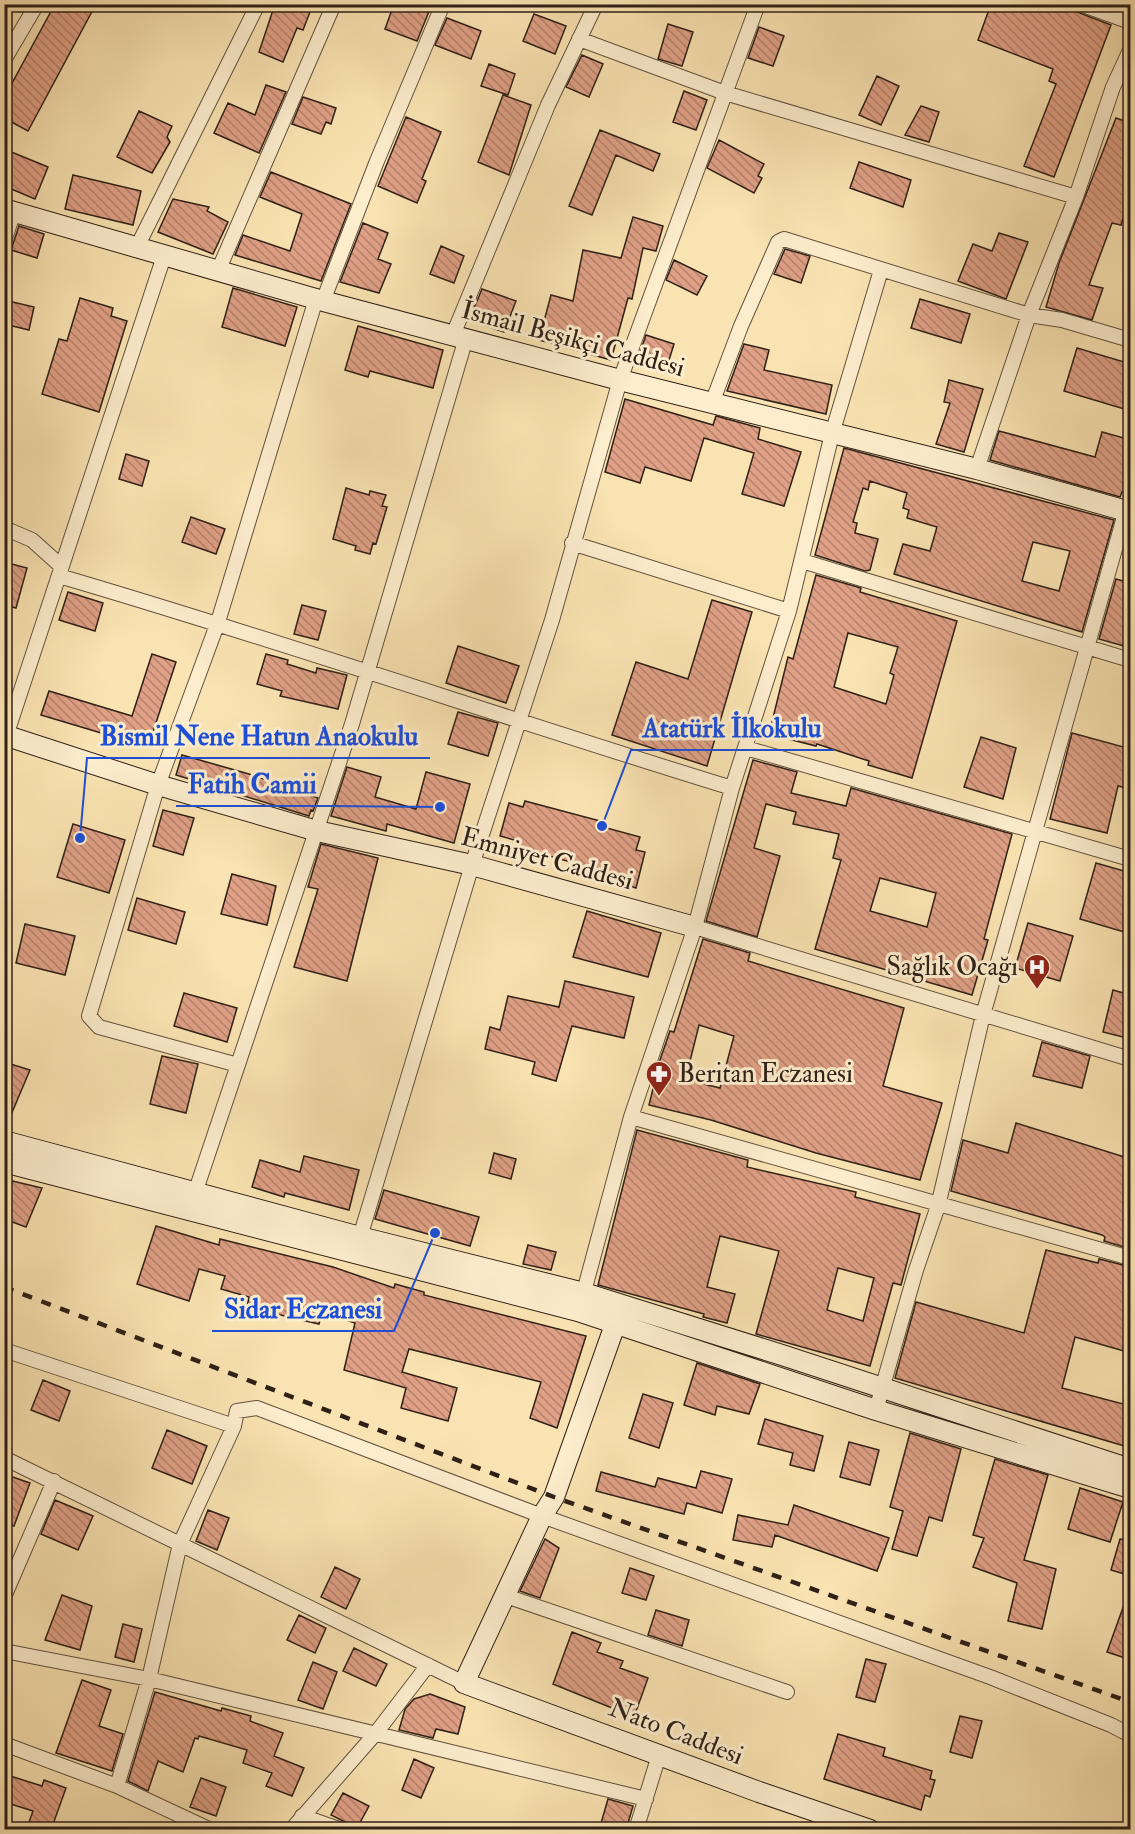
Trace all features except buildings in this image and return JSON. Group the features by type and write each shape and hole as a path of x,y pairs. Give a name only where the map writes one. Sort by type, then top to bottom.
{"street":[{"path":"4,60 37,4"},
{"path":"137,247 258,4"},
{"path":"218,271 334,4"},
{"path":"238,1065 99,1027 90,1016 158,785 218,622 319,300 443,4"},
{"path":"190,1210 317,831 368,670 459,336 544,116 596,4"},
{"path":"360,1237 472,865 552,620 620,380 758,4"},
{"path":"1080,4 1131,22"},
{"path":"579,39 725,93 1076,197"},
{"path":"977,469 1029,315 1076,197 1113,87 1131,50"},
{"path":"4,241 9,210"},
{"name":"İsmail Beşikçi Caddesi","path":"9,210 319,300 620,380 977,469 1128,511"},
{"path":"712,403 741,326 778,242 784,239 1029,315 1062,320 1131,340"},
{"path":"5,736 165,256"},
{"path":"581,1302 631,1117 695,927 732,788 789,611 832,434 881,270"},
{"path":"876,1410 916,1270 939,1206 983,1015 1037,833 1087,647 1128,511"},
{"path":"4,528 32,540 60,571 368,670 517,722 732,788"},
{"path":"572,543 789,611"},
{"path":"801,561 1131,660"},
{"name":"Emniyet Caddesi","path":"5,736 158,785 317,831 472,865 695,927"},
{"path":"746,748 1131,859"},
{"path":"695,927 1131,1059"},
{"path":"631,1117 939,1206 1131,1258"},
{"path":"4,1141 195,1190 882,1388 1131,1469"},
{"path":"4,1162 190,1210 581,1302 616,1322 876,1410 1131,1488"},
{"path":"4,1458 54,1480 464,1683 542,1516 554,1497 616,1322"},
{"path":"4,1350 234,1426"},
{"path":"117,1786 149,1679 180,1544 234,1426 237,1411 257,1408 542,1516 990,1677 1131,1735"},
{"path":"4,1597 54,1480"},
{"path":"506,1596 787,1692"},
{"path":"4,1651 149,1679 646,1799"},
{"path":"291,1830 376,1732 428,1665"},
{"name":"Nato Caddesi","path":"464,1683 659,1755 822,1822 870,1830"},
{"path":"4,1744 117,1786 211,1830"},
{"path":"636,1830 659,1755"},
{"path":"302,1816 342,1830"},
{"path":"4,1827 11,1830"}],"railway":[{"path":"4,1287 554,1497 1130,1702"}],"place":[{"name":"Fatih Camii","path":"440,807"},
{"name":"Atatürk İlkokulu","path":"602,826"},
{"name":"Bismil Nene Hatun Anaokulu","path":"80,838"},
{"name":"Sağlık Ocağı","path":"1037,990"},
{"name":"Beritan Eczanesi","path":"659,1097"},
{"name":"Sidar Eczanesi","path":"435,1233"}]}
